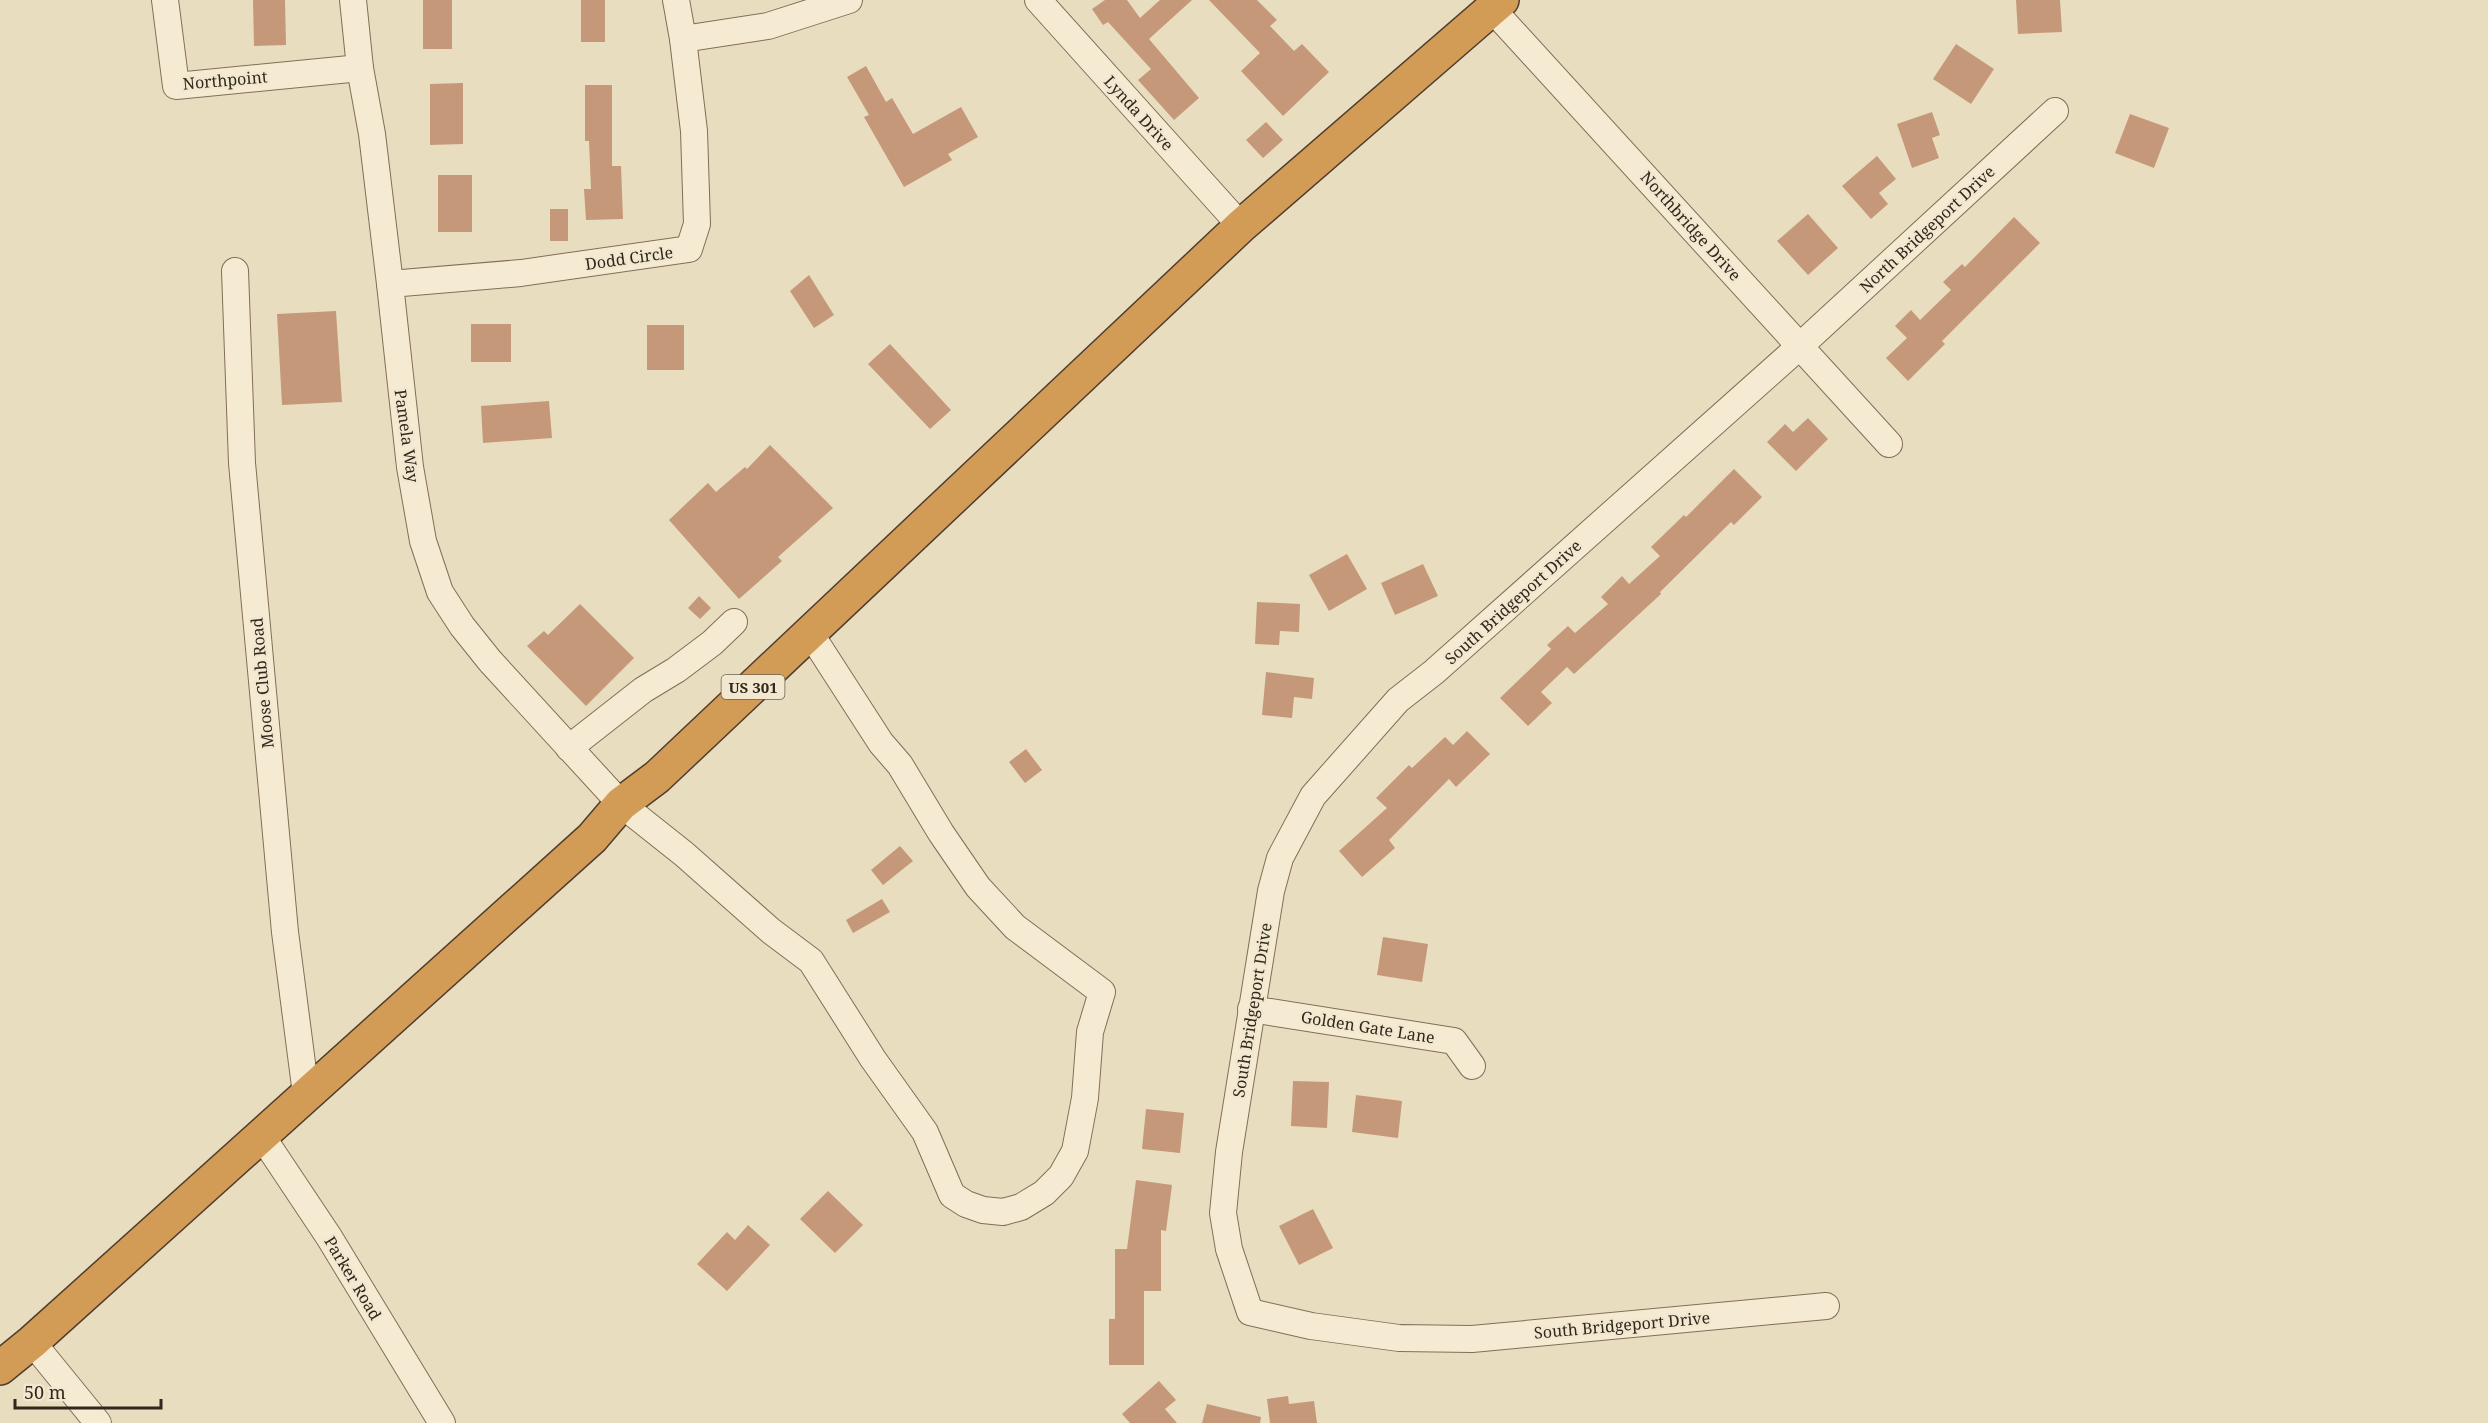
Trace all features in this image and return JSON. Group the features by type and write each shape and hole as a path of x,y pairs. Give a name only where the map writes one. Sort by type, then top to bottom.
{"highway":[{"name":"US 301","path":"0,1368 32,1342 592,838 621,804 657,777 1241,226 1497,4"}],"street":[{"name":"Northpoint","path":"165,0 176,86 360,68"},
{"name":"Pamela Way","path":"353,0 360,68 372,134 410,467 423,541 440,592 462,626 490,661 621,804 684,854 771,931 811,961 873,1059 925,1132 952,1195 966,1204 1003,1212 1021,1207 1044,1193 1061,1176 1075,1151 1085,1098 1090,1032 1102,992 1015,927 978,887 941,833 900,765 881,743 810,633"},
{"name":"Dodd Circle","path":"390,285 520,273 689,249 697,225 694,131 676,0"},
{"path":"683,39 768,26 849,0"},
{"name":"Lynda Drive","path":"1038,0 1241,226"},
{"name":"Northbridge Drive","path":"1497,4 1889,444"},
{"name":"North Bridgeport Drive","path":"1800,346 2055,111"},
{"name":"Moose Club Road","path":"235,271 242,463 285,932 306,1094"},
{"name":"South Bridgeport Drive","path":"1800,346 1443,664 1398,700 1313,796 1280,858 1271,891 1228,1152 1223,1213 1228,1249 1250,1312 1311,1326 1399,1338 1472,1339 1826,1306"},
{"path":"569,748 643,690 676,670 712,643 734,622"},
{"name":"Golden Gate Lane","path":"1251,1009 1454,1041 1472,1066"},
{"name":"Parker Road","path":"261,1135 329,1237 442,1423"},
{"path":"32,1342 98,1423"}],"building":[{"path":"253,0 285,0 286,45 254,46"},
{"path":"423,0 452,0 452,49 423,49"},
{"path":"581,0 605,0 605,42 581,42"},
{"path":"1105,0 1127,0 1140,18 1160,0 1192,0 1149,39 1199,98 1174,120 1138,80 1151,69 1108,22 1103,25 1092,9"},
{"path":"1209,0 1257,0 1277,20 1270,26 1294,51 1302,44 1329,72 1283,116 1241,71 1260,53"},
{"path":"2016,0 2060,0 2062,32 2018,34"},
{"path":"1956,44 1994,69 1971,104 1933,79"},
{"path":"866,66 886,102 892,98 913,134 961,107 978,137 948,154 952,160 904,187 864,117 869,115 847,77"},
{"path":"463,83 463,144 430,145 430,84"},
{"path":"585,85 612,85 612,166 621,166 623,219 586,220 584,189 591,189 589,141 585,141"},
{"path":"1932,112 1940,135 1932,138 1939,158 1912,168 1897,124"},
{"path":"2130,114 2169,128 2154,168 2115,153"},
{"path":"1266,122 1283,140 1263,158 1246,140"},
{"path":"1877,156 1896,179 1879,193 1888,204 1871,219 1842,186"},
{"path":"438,175 472,175 472,232 438,232"},
{"path":"550,209 568,209 568,241 550,241"},
{"path":"1808,214 1838,248 1808,275 1777,241"},
{"path":"2014,217 2040,243 1942,341 1945,344 1908,381 1886,358 1907,338 1895,326 1911,310 1920,320 1951,290 1943,282 1962,264 1965,267"},
{"path":"809,275 834,315 814,328 790,291"},
{"path":"336,311 342,402 282,405 277,314"},
{"path":"471,324 511,324 511,362 471,362"},
{"path":"647,325 684,325 684,370 647,370"},
{"path":"890,344 951,410 930,429 868,364"},
{"path":"549,401 552,438 483,443 481,406"},
{"path":"1808,418 1828,439 1796,471 1767,442 1785,424 1793,432"},
{"path":"770,445 833,508 778,557 782,561 739,599 669,520 708,483 716,492 745,467 747,469"},
{"path":"1734,469 1762,497 1734,525 1731,522 1660,592 1661,594 1574,674 1567,667 1541,692 1552,703 1528,726 1500,698 1551,649 1547,645 1568,626 1575,633 1608,604 1601,597 1622,576 1629,584 1660,556 1651,547 1684,515 1686,517"},
{"path":"1347,554 1367,589 1329,611 1309,575"},
{"path":"1423,564 1438,596 1395,615 1381,583"},
{"path":"699,596 711,608 700,619 688,608"},
{"path":"1257,602 1300,604 1299,632 1280,631 1279,645 1255,644"},
{"path":"580,604 634,658 586,706 527,646 544,631 548,635"},
{"path":"1266,672 1314,678 1312,699 1294,697 1292,718 1262,715"},
{"path":"1467,731 1490,754 1456,787 1449,779 1389,840 1395,848 1362,877 1339,851 1387,808 1376,798 1409,765 1412,768 1445,737 1453,745"},
{"path":"1026,749 1042,770 1025,783 1009,762"},
{"path":"900,846 913,861 883,885 871,870"},
{"path":"882,899 890,912 853,933 846,920"},
{"path":"1383,937 1428,944 1422,982 1377,975"},
{"path":"1293,1081 1329,1082 1327,1128 1291,1126"},
{"path":"1356,1095 1402,1101 1398,1138 1352,1132"},
{"path":"1146,1109 1184,1113 1180,1153 1142,1149"},
{"path":"1136,1180 1172,1185 1166,1231 1161,1230 1161,1291 1144,1291 1144,1365 1109,1365 1109,1319 1115,1319 1115,1249 1127,1249"},
{"path":"828,1191 863,1225 835,1253 800,1219"},
{"path":"1313,1209 1333,1248 1299,1265 1279,1226"},
{"path":"748,1225 770,1245 727,1291 697,1264 727,1232 735,1240"},
{"path":"1159,1381 1176,1400 1165,1409 1177,1423 1130,1423 1122,1414"},
{"path":"1288,1396 1289,1404 1314,1401 1317,1423 1270,1423 1267,1399"},
{"path":"1207,1404 1261,1417 1260,1423 1202,1423"}]}
